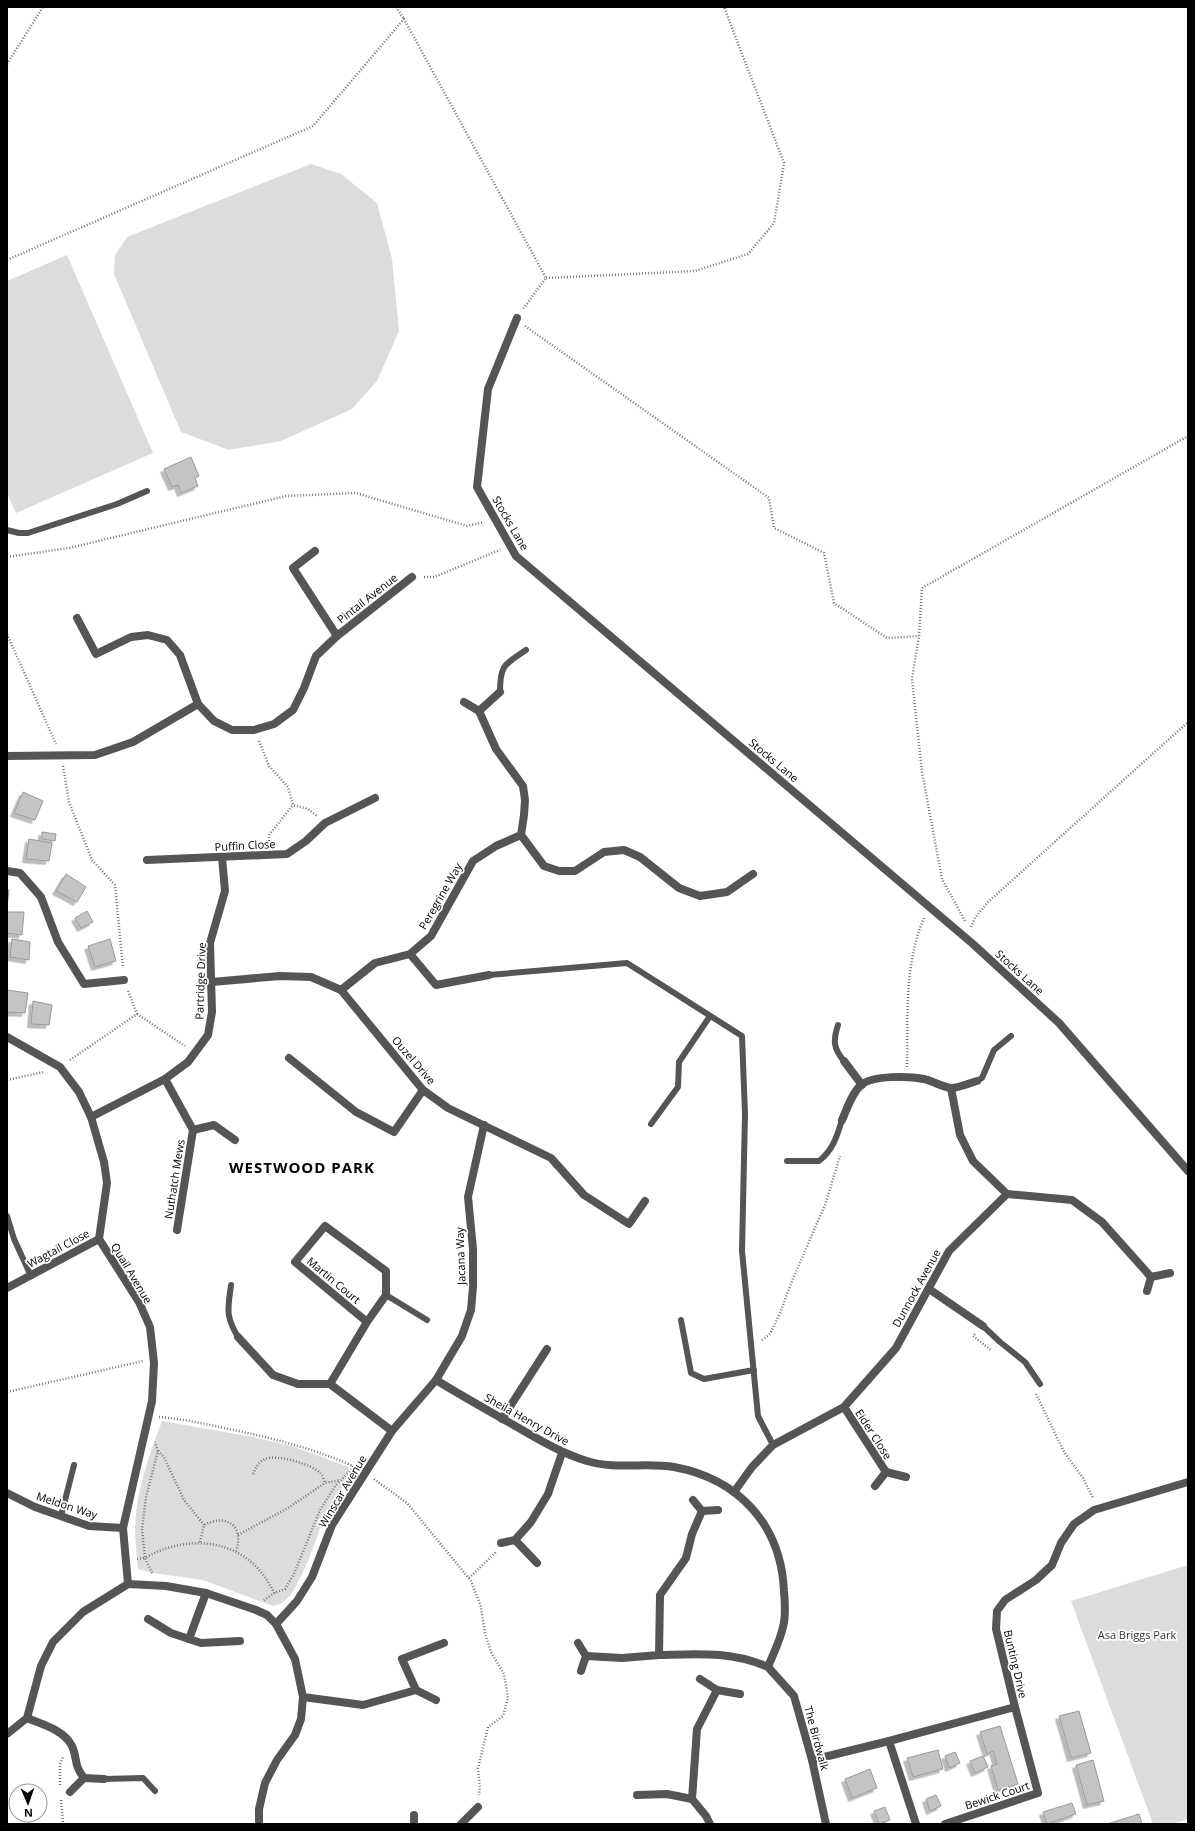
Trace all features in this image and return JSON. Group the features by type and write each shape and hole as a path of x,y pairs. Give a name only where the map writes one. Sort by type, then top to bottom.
{"street":[{"name":"Stocks Lane","path":"517,318 488,389 477,487 516,556 973,944 1059,1023 1188,1171"},
{"name":"Pintail Avenue","path":"315,551 293,568 337,636"},
{"name":"Pintail Avenue","path":"198,704 214,721 232,730 254,730 274,724 292,710 304,688 316,656 337,636 412,577"},
{"path":"7,756 95,755 133,742 198,704 180,655 167,640 148,635 131,637 96,654 77,618"},
{"path":"479,711 500,692"},
{"path":"464,702 479,711 496,749 523,786 525,800 521,834 544,866 560,871 576,871 604,852 624,850 640,856 679,888 700,896 727,892 753,874"},
{"name":"Puffin Close","path":"147,860 287,854 306,842 325,823 375,798"},
{"name":"Peregrine Way","path":"341,990 375,963 410,954 431,936 473,861 496,846 521,834"},
{"name":"Partridge Drive","path":"91,1116 165,1079 188,1062 208,1035 212,1012 210,943 225,891 222,857"},
{"path":"7,871 20,873 42,897 58,942 84,984 124,980"},
{"path":"410,954 436,985 488,975"},
{"name":"Ouzel Drive","path":"212,982 280,976 311,977 341,990 422,1090 448,1108 551,1158 584,1195 629,1224 645,1201"},
{"path":"7,1037 60,1068"},
{"path":"288,1058 356,1112 394,1132 422,1090"},
{"path":"844,1061 862,1085"},
{"name":"Quail Avenue","path":"60,1068 79,1092 91,1116 104,1162 107,1183 99,1239 139,1302 150,1327 154,1359 152,1401 123,1528 128,1584"},
{"path":"842,1120 855,1093 862,1085 879,1079 907,1078 925,1080 951,1088 977,1082"},
{"name":"Nuthatch Mews","path":"165,1079 193,1130 177,1230"},
{"path":"951,1088 960,1135 973,1161 1007,1194 1072,1200 1102,1222 1151,1277"},
{"name":"Nuthatch Mews","path":"193,1130 214,1125 235,1140"},
{"name":"Jacana Way","path":"392,1431 436,1380 462,1336 471,1310 473,1249 468,1196 484,1125"},
{"name":"Dunnock Avenue","path":"734,1492 752,1467 773,1445 844,1407 896,1348 948,1251 1007,1194"},
{"name":"Martin Court","path":"366,1322 295,1262 325,1226 386,1271 386,1295"},
{"name":"Wagtail Close","path":"7,1288 99,1239"},
{"path":"1151,1277 1170,1273"},
{"path":"1147,1291 1151,1277"},
{"path":"928,1289 983,1326"},
{"path":"330,1384 366,1322 386,1295"},
{"path":"238,1337 273,1375 298,1384 330,1384 392,1431"},
{"path":"502,1419 547,1349"},
{"name":"Sheila Henry Drive","path":"436,1380 562,1453 589,1462 608,1465 672,1467 694,1471 712,1479 734,1492 751,1506 765,1524 776,1546 783,1577 784,1627 768,1667"},
{"name":"Eider Close","path":"844,1407 886,1472"},
{"name":"Winscar Avenue","path":"276,1624 297,1601 312,1577 332,1525 392,1431"},
{"path":"501,1543 515,1540 531,1522 548,1494 562,1453"},
{"path":"875,1486 886,1472 906,1477"},
{"name":"Bunting Drive","path":"812,1760 1015,1707 996,1629 997,1611 1005,1600 1036,1580 1052,1565 1061,1542 1074,1524 1094,1510 1188,1482"},
{"name":"Meldon Way","path":"7,1493 35,1507 89,1526 123,1528"},
{"path":"694,1500 702,1511"},
{"path":"702,1511 718,1510"},
{"path":"659,1655 660,1595 686,1558 692,1534 702,1511"},
{"path":"515,1540 537,1563"},
{"path":"7,1734 27,1718 41,1666 53,1642 83,1612 128,1584 159,1586 206,1593 256,1610 276,1624 295,1659 303,1697 302,1719 295,1735 277,1760 265,1783 259,1809 260,1824"},
{"path":"189,1639 206,1593"},
{"path":"148,1618 171,1633 201,1643 240,1641"},
{"path":"436,1700 416,1690 402,1659 444,1643"},
{"path":"578,1643 586,1656"},
{"path":"586,1656 622,1658 659,1655 718,1654 749,1659 768,1667"},
{"path":"581,1671 586,1656"},
{"name":"The Birdwalk","path":"768,1667 794,1696 812,1760 826,1824"},
{"path":"700,1679 717,1690 740,1694"},
{"path":"303,1697 363,1705 416,1690"},
{"path":"692,1799 697,1729 717,1690"},
{"name":"Bewick Court","path":"945,1824 1038,1793 1015,1707"},
{"path":"27,1718 58,1731 71,1745 77,1769 84,1778"},
{"path":"889,1741 916,1824"},
{"path":"70,1792 84,1778 104,1779"},
{"path":"637,1795 667,1794 692,1799 706,1816 710,1824"},
{"path":"461,1824 478,1807"}],"lane":[{"path":"7,530 19,533 28,533 117,504 147,491"},
{"path":"500,692 502,670 504,666 526,650"},
{"path":"488,975 627,964 742,1036 745,1114 742,1251 758,1416 773,1445"},
{"path":"651,1124 678,1087 679,1062 710,1016"},
{"path":"838,1025 834,1043 837,1052 844,1061"},
{"path":"977,1082 982,1078 994,1050 1011,1036"},
{"path":"787,1161 820,1161 829,1153 842,1120"},
{"path":"7,1216 14,1238 31,1276"},
{"path":"231,1285 228,1313 230,1324 238,1337"},
{"path":"386,1295 428,1320"},
{"path":"681,1320 692,1373 704,1379 754,1370"},
{"path":"983,1326 1025,1362 1040,1384"},
{"path":"61,1516 74,1465"},
{"path":"104,1779 143,1778 155,1791"}],"path":[{"path":"7,64 43,7"},
{"path":"396,7 546,278"},
{"path":"546,278 695,271 748,254 774,223 784,163 724,7"},
{"path":"7,260 313,126 404,19"},
{"path":"546,278 517,318 526,327 769,498 774,528 824,553 834,604 887,638 919,636"},
{"path":"1188,436 922,588 919,636 912,679 922,772 942,879 970,929 975,918 988,902 1188,722"},
{"path":"7,557 69,548 286,496 356,493 467,526 496,520"},
{"path":"412,577 434,577 510,546"},
{"path":"7,634 61,756 69,802 92,860 115,886 124,980 137,1014 195,1053"},
{"path":"254,730 269,766 288,787 293,805"},
{"path":"293,805 308,809 325,823"},
{"path":"269,854 268,835 293,805"},
{"path":"907,1078 910,969 918,932 925,916 926,904"},
{"path":"7,1080 60,1068 137,1014"},
{"path":"752,1347 770,1334 812,1237 824,1205 842,1146 836,1138"},
{"path":"983,1326 973,1336 998,1356"},
{"path":"7,1392 154,1359"},
{"path":"1033,1389 1064,1452 1083,1478 1099,1508"},
{"path":"156,1417 217,1426 280,1440 308,1448 352,1466 336,1485 320,1510 294,1574 285,1589 274,1593 261,1602 256,1610"},
{"path":"152,1436 158,1451 164,1457 184,1500 204,1525"},
{"path":"158,1451 146,1497 143,1523 145,1558 147,1565 159,1586"},
{"path":"253,1474 257,1465 265,1459 296,1461 321,1474 326,1483"},
{"path":"366,1472 407,1503 469,1578 481,1607 485,1633 491,1652 504,1674 508,1698 503,1716 488,1726 480,1753 478,1768 480,1787 478,1807"},
{"path":"238,1535 288,1508 326,1483 342,1479"},
{"path":"204,1525 221,1520 229,1522 235,1527 238,1535 239,1542 236,1551"},
{"path":"200,1542 204,1525"},
{"path":"145,1558 156,1552 177,1545 200,1542 223,1546 236,1551 257,1567 269,1581 274,1593"},
{"path":"469,1578 498,1550 501,1543"}],"green space":[{"path":"311,164 341,174 377,203 392,259 399,331 377,381 352,409 281,441 229,450 181,432 114,274 115,255 127,237"},
{"path":"67,255 153,453 16,513 7,493 7,281"},
{"path":"162,1421 253,1437 292,1446 349,1467 343,1487 325,1516 301,1577 295,1588 282,1603 273,1606 203,1580 153,1573 138,1569 135,1529 138,1501 148,1460"},
{"name":"Asa Briggs Park","path":"1188,1565 1188,1819 1173,1824 1153,1824 1071,1601"}],"building":[{"path":"191,457 199,476 195,478 198,486 181,493 178,485 172,487 164,469"},
{"path":"23,792 43,801 35,820 14,813"},
{"path":"42,832 56,834 55,841 42,839"},
{"path":"29,839 52,843 49,861 26,859"},
{"path":"66,874 86,887 77,902 56,891"},
{"path":"7,890 9,890 7,907"},
{"path":"87,911 93,922 81,928 75,918"},
{"path":"7,912 24,912 22,935 7,933"},
{"path":"12,939 30,942 29,960 10,957"},
{"path":"110,939 116,961 95,967 88,946"},
{"path":"7,990 28,993 25,1013 7,1012"},
{"path":"33,1001 52,1005 49,1025 31,1024"},
{"path":"1079,1711 1091,1753 1071,1758 1059,1716"},
{"path":"1000,1726 1018,1784 998,1790 991,1766 997,1764 993,1751 987,1754 980,1732"},
{"path":"938,1750 943,1769 913,1777 907,1758"},
{"path":"955,1752 960,1763 949,1768 945,1756"},
{"path":"983,1756 988,1767 975,1773 970,1761"},
{"path":"1093,1760 1104,1801 1087,1805 1076,1765"},
{"path":"870,1769 877,1788 852,1798 845,1779"},
{"path":"936,1795 941,1806 930,1811 926,1799"},
{"path":"1072,1803 1076,1814 1047,1824 1043,1812"},
{"path":"885,1807 890,1820 879,1824 874,1811"},
{"path":"1139,1814 1142,1824 1107,1824"}],"district":[{"name":"WESTWOOD PARK","path":"302,1167"}]}
